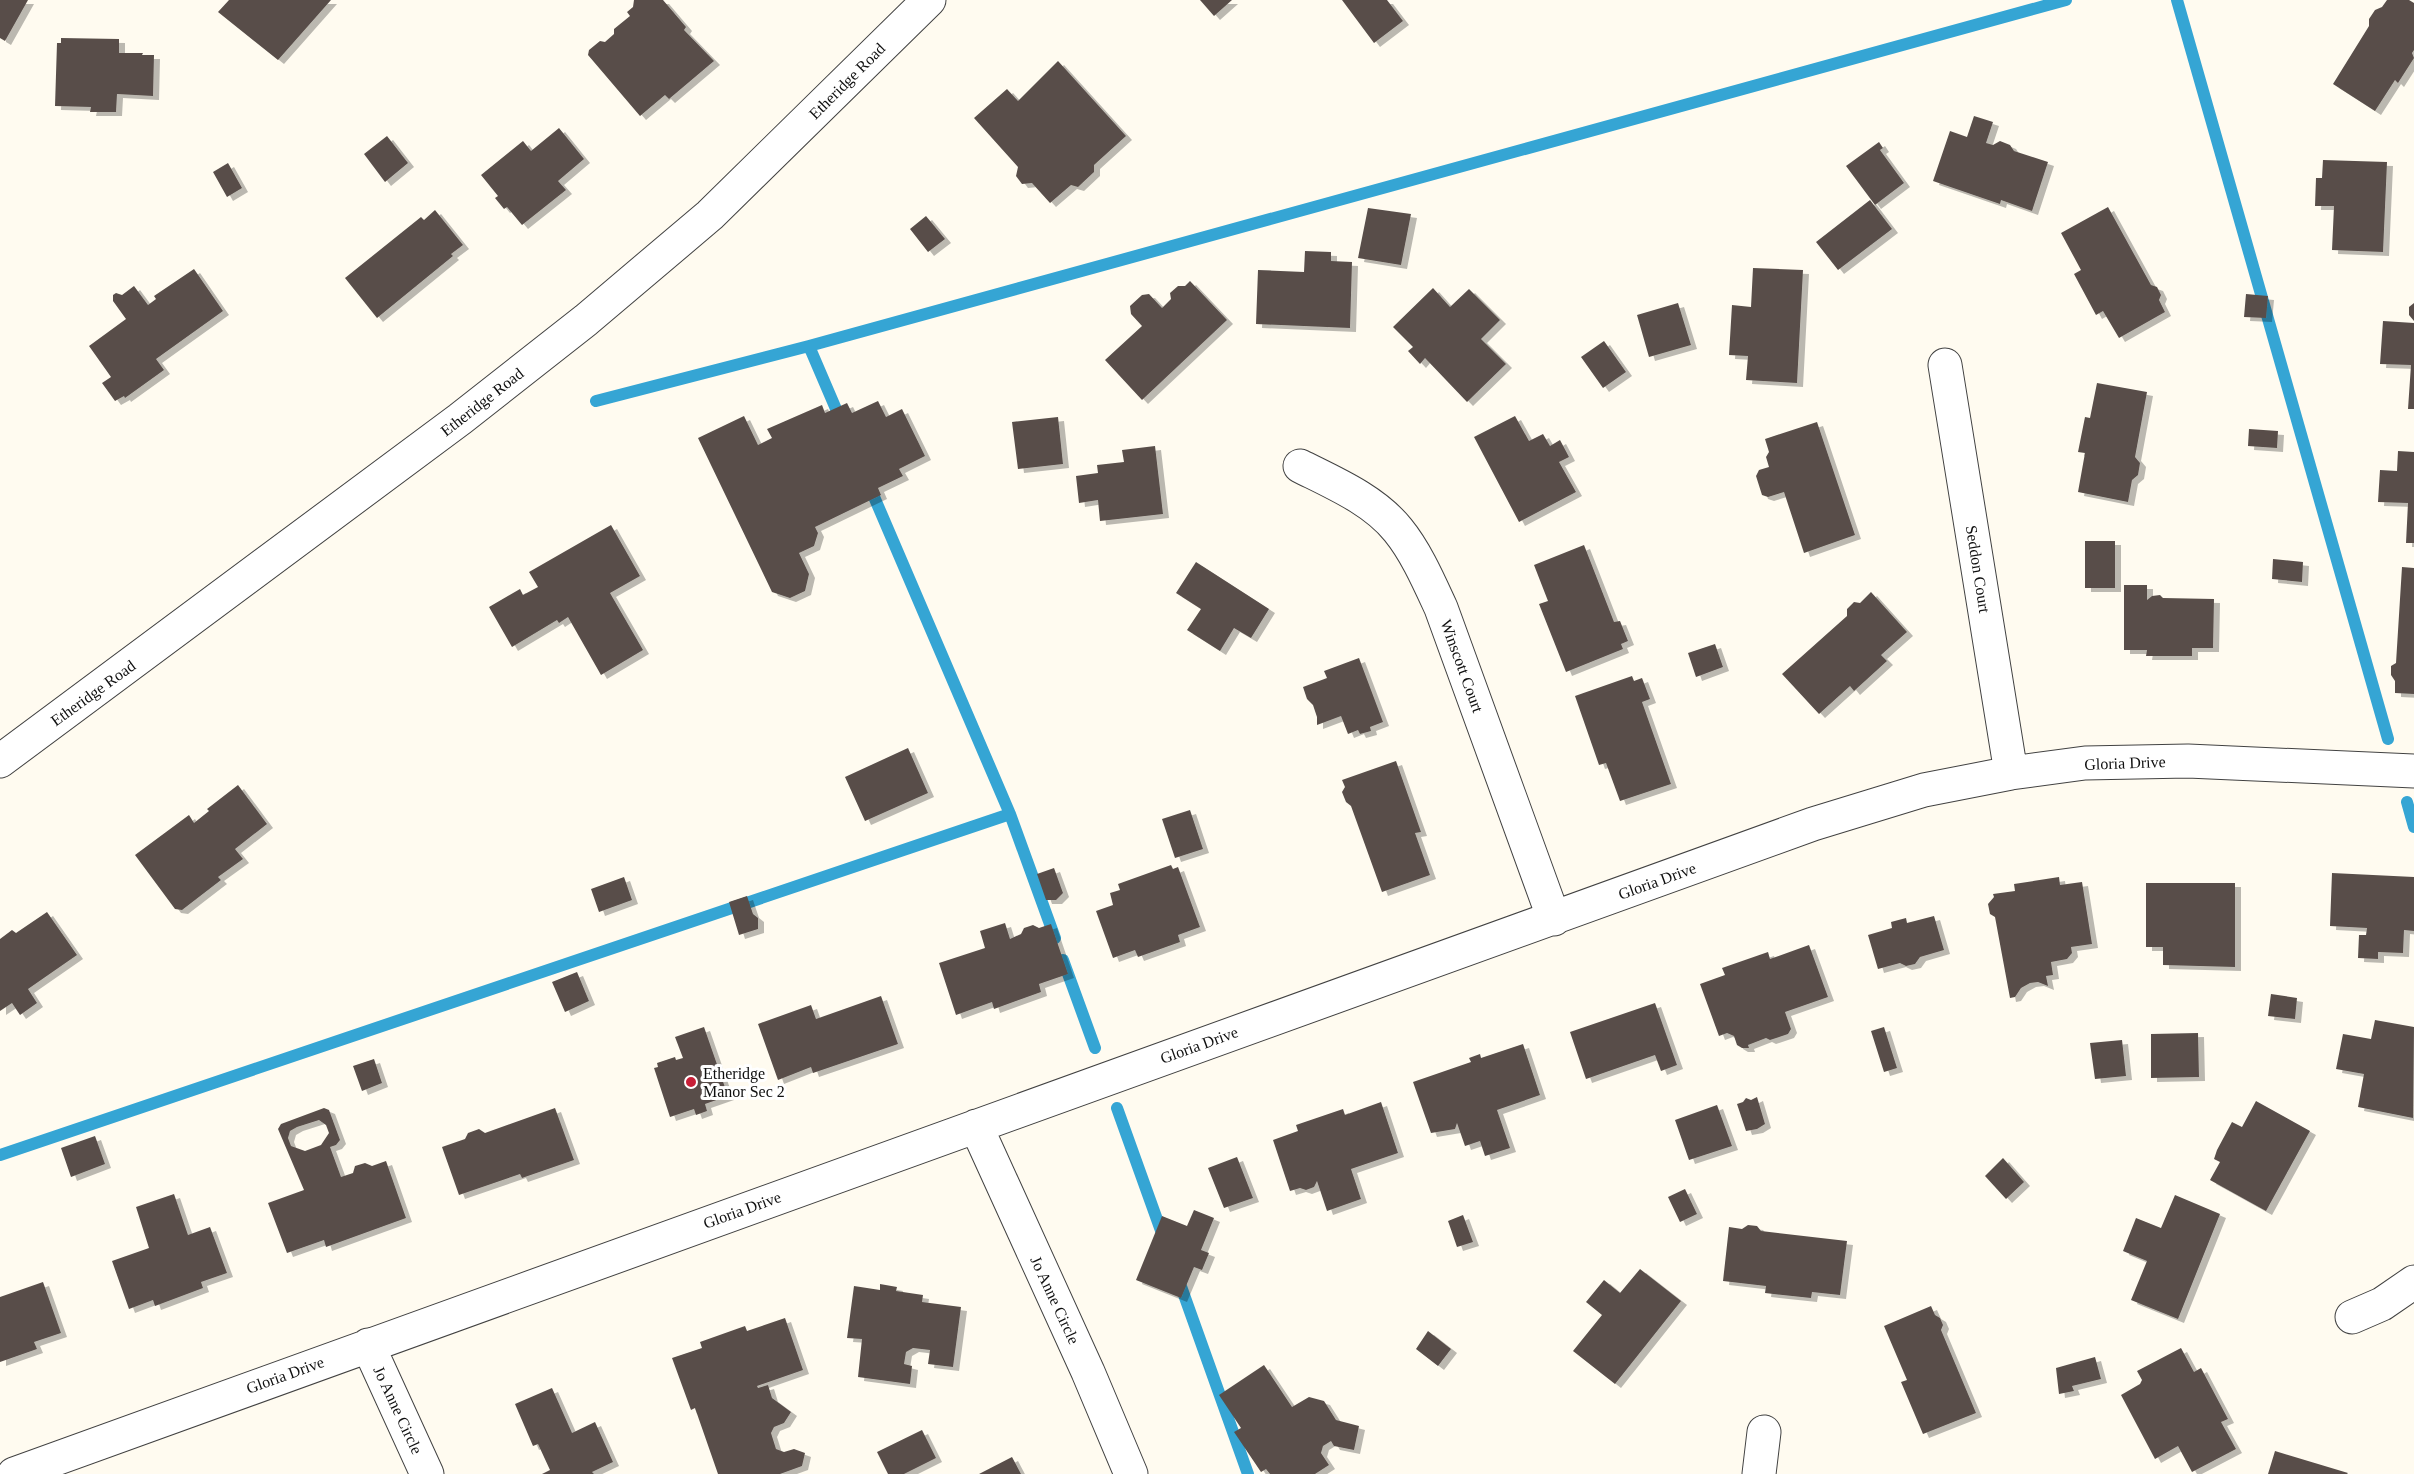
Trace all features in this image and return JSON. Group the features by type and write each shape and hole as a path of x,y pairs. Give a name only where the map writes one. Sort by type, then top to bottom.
{"street":[{"name":"Etheridge Road","path":"0,761 460,419 586,320 710,215 929,0"},
{"name":"Seddon Court","path":"1945,365 2011,773"},
{"name":"Winscott Court","path":"1300,466 1347,489 1383,514 1399,530 1426,577 1441,608 1554,919"},
{"name":"Gloria Drive","path":"14,1474 1813,824 1924,790 2011,773 2085,763 2188,761 2414,771"},
{"name":"Jo Anne Circle","path":"976,1126 1083,1361 1131,1474"},
{"path":"2352,1317 2382,1304 2414,1282"},
{"name":"Jo Anne Circle","path":"368,1345 427,1474"},
{"path":"1759,1474 1764,1432"}],"building":[{"path":"0,0 28,0 5,41 0,38"},
{"path":"229,0 331,0 278,60 218,12"},
{"path":"634,0 663,0 686,27 684,30 714,61 669,99 665,95 640,116 588,55 589,50 600,41 605,42 614,34 614,29 630,16 627,12 633,7"},
{"path":"1200,0 1232,0 1214,16"},
{"path":"1342,0 1387,0 1403,21 1374,43"},
{"path":"2387,0 2409,0 2414,3 2414,50 2412,53 2414,58 2398,83 2395,80 2375,111 2333,84 2369,26 2369,19 2375,10 2382,7"},
{"path":"61,38 119,39 119,53 154,55 153,96 117,94 116,112 90,112 91,107 55,106 57,43 61,43"},
{"path":"1058,61 1126,136 1094,165 1094,172 1078,187 1071,185 1050,203 1032,183 1022,184 1016,176 1018,167 974,118 1007,89 1018,101"},
{"path":"1974,116 1993,122 1986,143 1993,145 2000,141 2010,145 2014,151 2048,162 2032,211 2001,200 2000,204 1933,181 1950,131 1967,137"},
{"path":"559,128 584,159 558,181 566,190 522,225 507,207 504,209 495,198 498,196 481,175 523,141 531,151"},
{"path":"387,136 408,163 385,182 364,154"},
{"path":"1879,142 1883,148 1880,150 1904,183 1875,205 1846,166"},
{"path":"2323,160 2387,162 2383,252 2332,250 2334,206 2315,206 2316,178 2322,178"},
{"path":"228,163 242,188 227,197 213,172"},
{"path":"1870,200 1892,229 1838,270 1816,242"},
{"path":"2108,207 2151,285 2157,287 2161,295 2159,300 2165,312 2119,338 2103,311 2096,315 2074,274 2081,270 2061,233"},
{"path":"1368,208 1411,214 1401,265 1358,258"},
{"path":"435,210 463,245 451,254 453,256 377,318 345,278 421,217 424,220"},
{"path":"926,216 945,239 928,252 910,229"},
{"path":"1305,251 1331,252 1331,261 1352,262 1350,328 1256,324 1258,270 1304,272"},
{"path":"1753,268 1803,270 1797,383 1746,380 1748,356 1729,355 1732,305 1751,307"},
{"path":"194,269 223,311 156,359 164,370 125,398 124,396 115,401 102,383 111,377 89,346 126,319 113,301 113,295 116,293 122,295 134,286 148,305 156,299 154,296"},
{"path":"1190,281 1227,320 1142,400 1105,360 1142,326 1131,314 1130,306 1142,295 1149,294 1162,308 1171,299 1170,293 1178,286 1185,286"},
{"path":"1433,288 1450,307 1469,289 1500,320 1481,339 1506,364 1467,402 1425,358 1420,364 1408,351 1413,347 1393,327"},
{"path":"2246,294 2268,296 2266,318 2244,317"},
{"path":"1678,303 1691,345 1649,357 1637,315"},
{"path":"2414,303 2414,321 2409,315 2409,307"},
{"path":"2383,321 2414,323 2414,409 2408,409 2411,365 2380,364"},
{"path":"1604,341 1626,372 1603,388 1581,357"},
{"path":"2097,383 2147,392 2135,457 2140,463 2138,475 2132,480 2128,502 2078,492 2085,453 2078,452 2085,417 2090,418"},
{"path":"878,401 886,417 902,409 925,456 899,469 903,476 878,488 881,495 815,527 818,533 814,546 799,553 809,574 805,591 790,598 772,592 698,438 744,416 758,445 772,438 767,429 822,405 825,413 847,403 852,413"},
{"path":"1515,416 1529,441 1543,434 1550,446 1560,440 1569,457 1559,462 1576,492 1519,522 1474,437"},
{"path":"1058,417 1063,464 1018,469 1012,422"},
{"path":"1817,422 1855,535 1804,553 1784,492 1768,497 1762,495 1756,476 1759,470 1769,467 1766,457 1769,452 1765,439"},
{"path":"2249,429 2278,431 2277,448 2248,446"},
{"path":"1155,446 1163,514 1100,521 1098,500 1079,503 1076,476 1098,473 1097,465 1124,462 1122,450"},
{"path":"2398,451 2414,452 2414,543 2406,543 2408,503 2378,502 2380,470 2397,471"},
{"path":"611,525 640,576 610,593 643,650 601,675 568,617 559,623 557,620 512,647 489,607 520,589 523,595 538,587 529,572"},
{"path":"2085,541 2115,541 2115,588 2085,588"},
{"path":"1584,545 1614,622 1620,621 1628,641 1621,644 1623,649 1566,672 1539,604 1548,601 1534,565"},
{"path":"2273,559 2303,562 2302,582 2272,579"},
{"path":"1196,562 1269,609 1251,638 1234,628 1220,651 1187,630 1201,609 1176,593"},
{"path":"2402,567 2414,568 2414,694 2395,693 2395,681 2391,675 2391,666 2396,663"},
{"path":"2124,585 2147,585 2147,600 2152,596 2160,595 2163,598 2214,599 2213,648 2192,648 2192,656 2146,656 2147,650 2124,650"},
{"path":"1871,592 1907,632 1881,655 1887,661 1854,691 1850,686 1819,714 1782,674 1847,616 1847,609 1854,602 1860,603"},
{"path":"1715,644 1723,667 1696,677 1688,653"},
{"path":"1359,658 1383,722 1370,727 1371,731 1360,734 1358,730 1348,734 1341,716 1317,725 1313,705 1307,699 1303,687 1327,678 1324,671"},
{"path":"1632,676 1634,681 1642,678 1650,699 1642,702 1671,784 1620,801 1606,763 1599,765 1575,696"},
{"path":"908,748 928,793 865,821 845,777"},
{"path":"1396,761 1421,832 1415,833 1430,875 1382,892 1351,806 1346,802 1342,792 1345,787 1342,780"},
{"path":"238,785 267,824 235,849 243,859 218,877 221,880 182,910 175,909 135,855 189,815 194,823 209,811 207,809"},
{"path":"1190,810 1203,849 1175,858 1162,819"},
{"path":"1171,865 1173,869 1178,867 1200,927 1178,935 1180,942 1138,957 1135,950 1113,958 1096,911 1113,905 1110,893 1120,890 1118,884"},
{"path":"1054,868 1063,893 1056,900 1046,900 1037,874"},
{"path":"2332,873 2414,877 2414,931 2404,930 2403,953 2378,952 2378,959 2358,958 2359,935 2366,935 2367,928 2330,926"},
{"path":"624,877 632,900 599,912 591,889"},
{"path":"2059,877 2060,885 2082,882 2092,944 2071,947 2072,953 2067,959 2051,962 2053,975 2046,976 2048,986 2038,982 2030,983 2021,988 2015,997 2010,998 1995,917 1990,914 1988,904 1994,897 1993,894 2015,891 2014,884"},
{"path":"2146,883 2235,883 2235,967 2163,965 2163,947 2146,947"},
{"path":"747,896 753,914 758,918 758,929 739,935 729,902"},
{"path":"47,912 77,955 28,989 37,1003 20,1015 12,1003 0,1011 0,939 12,930 16,933"},
{"path":"1934,916 1944,950 1920,957 1915,964 1906,966 1900,963 1878,969 1868,935 1892,928 1891,922 1906,918 1907,923"},
{"path":"1005,923 1010,939 1021,934 1024,928 1033,925 1039,928 1051,924 1068,974 1039,984 1041,992 994,1009 992,1002 956,1015 939,963 985,948 980,931"},
{"path":"1809,945 1828,997 1785,1012 1791,1029 1788,1034 1770,1040 1766,1038 1748,1045 1749,1048 1737,1045 1734,1036 1727,1033 1719,1036 1700,984 1725,975 1722,968 1768,952 1770,959"},
{"path":"577,972 589,1001 565,1012 552,982"},
{"path":"2271,994 2297,998 2295,1019 2268,1016"},
{"path":"881,996 898,1044 813,1073 811,1067 778,1080 758,1024 811,1005 816,1019"},
{"path":"1655,1003 1677,1065 1661,1071 1655,1055 1586,1079 1570,1032"},
{"path":"2375,1020 2414,1027 2413,1118 2358,1107 2364,1074 2336,1069 2343,1034 2371,1039"},
{"name":"Etheridge Manor Sec 2","path":"704,1027 728,1096 705,1104 707,1111 696,1115 694,1109 670,1117 654,1068 658,1067 657,1063 675,1057 676,1060 683,1058 675,1037"},
{"path":"1884,1027 1897,1068 1884,1072 1871,1031"},
{"path":"2198,1033 2199,1077 2151,1078 2151,1034"},
{"path":"2122,1040 2126,1076 2095,1079 2090,1043"},
{"path":"1523,1044 1540,1095 1497,1110 1510,1148 1485,1156 1480,1141 1465,1146 1457,1123 1455,1129 1431,1133 1413,1082 1471,1062 1469,1058 1480,1054 1481,1058"},
{"path":"374,1059 382,1083 362,1091 353,1066"},
{"path":"1757,1097 1765,1124 1757,1129 1746,1131 1737,1104 1746,1098 1751,1100"},
{"path":"2256,1101 2310,1131 2266,1211 2210,1180 2220,1162 2214,1159 2217,1150 2232,1122 2242,1127"},
{"path":"1381,1102 1398,1153 1351,1169 1361,1199 1327,1211 1317,1181 1314,1187 1306,1190 1300,1188 1290,1191 1273,1140 1298,1131 1296,1125 1343,1109 1345,1115"},
{"path":"1717,1105 1732,1146 1689,1160 1675,1120"},
{"path":"324,1108 329,1110 340,1140 336,1145 330,1147 341,1177 353,1173 355,1166 365,1163 372,1166 386,1161 406,1218 326,1247 324,1240 287,1253 268,1203 304,1190 278,1129 281,1124","holes":["319,1120 326,1125 329,1133 321,1145 305,1151 291,1146 288,1138 290,1131"]},
{"path":"555,1108 574,1160 522,1178 520,1174 459,1195 442,1147 465,1139 468,1133 479,1129 485,1133"},
{"path":"95,1136 105,1164 71,1177 61,1148"},
{"path":"1237,1157 1253,1198 1224,1208 1208,1168"},
{"path":"2003,1158 2024,1182 2006,1199 1985,1176"},
{"path":"1685,1189 1697,1214 1680,1222 1668,1197"},
{"path":"174,1194 188,1235 210,1227 227,1273 201,1282 203,1288 155,1306 153,1300 129,1309 112,1261 149,1248 136,1207"},
{"path":"2175,1195 2220,1214 2178,1319 2131,1300 2147,1261 2123,1251 2136,1218 2161,1228"},
{"path":"1194,1210 1214,1218 1201,1250 1209,1253 1202,1270 1194,1267 1181,1298 1136,1280 1162,1216 1187,1226"},
{"path":"1463,1215 1473,1242 1457,1247 1448,1221"},
{"path":"1748,1225 1757,1226 1761,1231 1847,1241 1840,1295 1812,1292 1811,1298 1765,1293 1766,1286 1723,1281 1729,1227 1742,1229"},
{"path":"1640,1269 1681,1301 1615,1384 1573,1351 1602,1315 1586,1302 1604,1280 1620,1293"},
{"path":"43,1282 61,1333 34,1342 37,1349 0,1362 0,1297"},
{"path":"880,1284 897,1287 896,1291 923,1295 922,1302 961,1307 953,1367 928,1364 930,1350 913,1348 906,1352 904,1364 912,1366 910,1384 858,1377 862,1339 847,1338 854,1286 880,1290"},
{"path":"1931,1306 1943,1325 1941,1330 1976,1413 1923,1434 1901,1382 1907,1380 1884,1326"},
{"path":"785,1318 803,1370 757,1386 758,1388 768,1385 772,1398 791,1412 784,1423 774,1427 771,1433 776,1449 784,1452 794,1449 805,1453 802,1466 780,1474 718,1474 695,1408 691,1410 672,1358 702,1348 700,1342 745,1326 747,1331"},
{"path":"1428,1331 1451,1349 1438,1366 1416,1349"},
{"path":"2181,1348 2194,1372 2201,1368 2228,1419 2221,1422 2236,1449 2192,1472 2178,1446 2155,1459 2121,1395 2140,1384 2142,1380 2137,1371"},
{"path":"2095,1357 2101,1379 2072,1386 2074,1391 2059,1394 2056,1368"},
{"path":"1264,1365 1292,1407 1309,1397 1324,1401 1336,1420 1359,1426 1354,1450 1334,1446 1331,1441 1323,1446 1321,1453 1329,1465 1315,1474 1270,1474 1266,1469 1261,1472 1234,1432 1241,1428 1219,1395"},
{"path":"552,1388 572,1433 595,1422 613,1462 592,1472 594,1474 542,1474 550,1470 538,1444 533,1446 515,1404"},
{"path":"922,1430 936,1458 904,1474 888,1474 877,1452"},
{"path":"2275,1451 2348,1473 2268,1474"},
{"path":"1012,1457 1021,1474 979,1474"}],"waterway":[{"path":"596,401 809,346 2066,0"},
{"path":"2177,0 2388,739"},
{"path":"809,346 842,423"},
{"path":"869,485 1010,814 1055,938"},
{"path":"2407,802 2414,827"},
{"path":"0,1155 1010,814"},
{"path":"1063,960 1095,1048"},
{"path":"1117,1108 1164,1239"},
{"path":"1178,1278 1248,1474"}],"place":[{"name":"Etheridge Manor Sec 2","path":"691,1082"}]}
